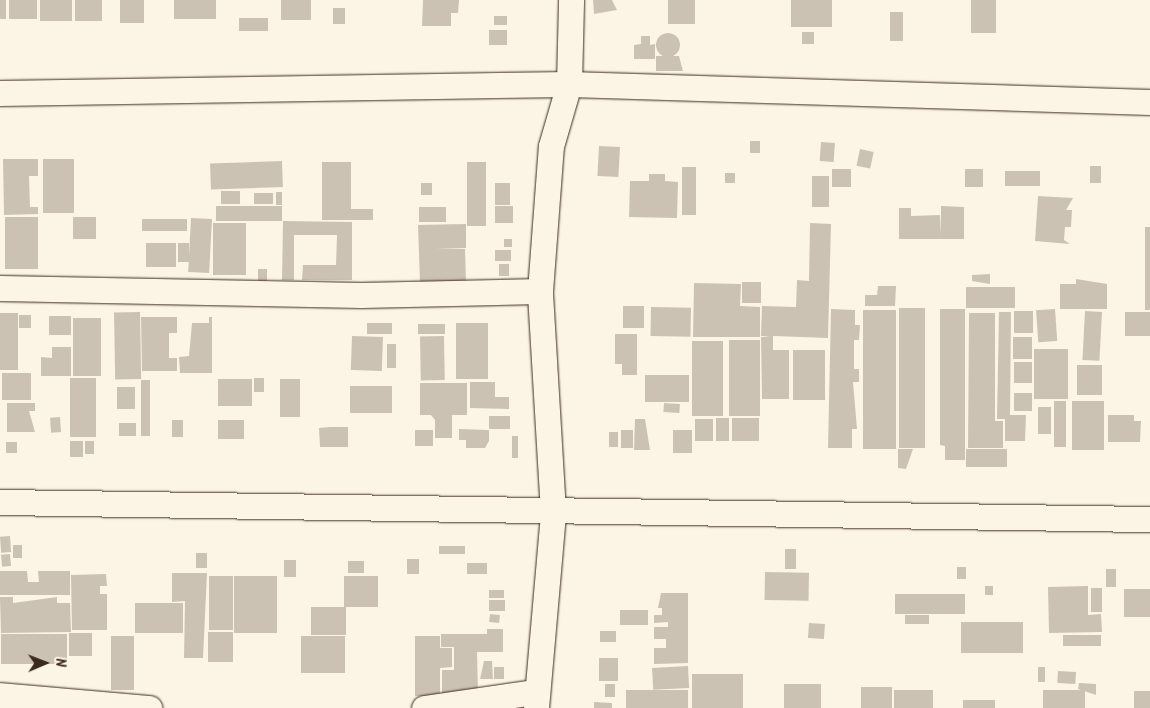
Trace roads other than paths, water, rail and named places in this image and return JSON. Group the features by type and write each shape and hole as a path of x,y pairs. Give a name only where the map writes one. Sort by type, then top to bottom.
{"street":[{"path":"424,708 536,700 553,512 540,291 551,146 569,84 571,0"},
{"path":"0,92 569,84 1150,102"},
{"path":"0,288 361,295 540,291"},
{"path":"0,502 553,512 1150,519"},
{"path":"0,695 149,708"}]}
